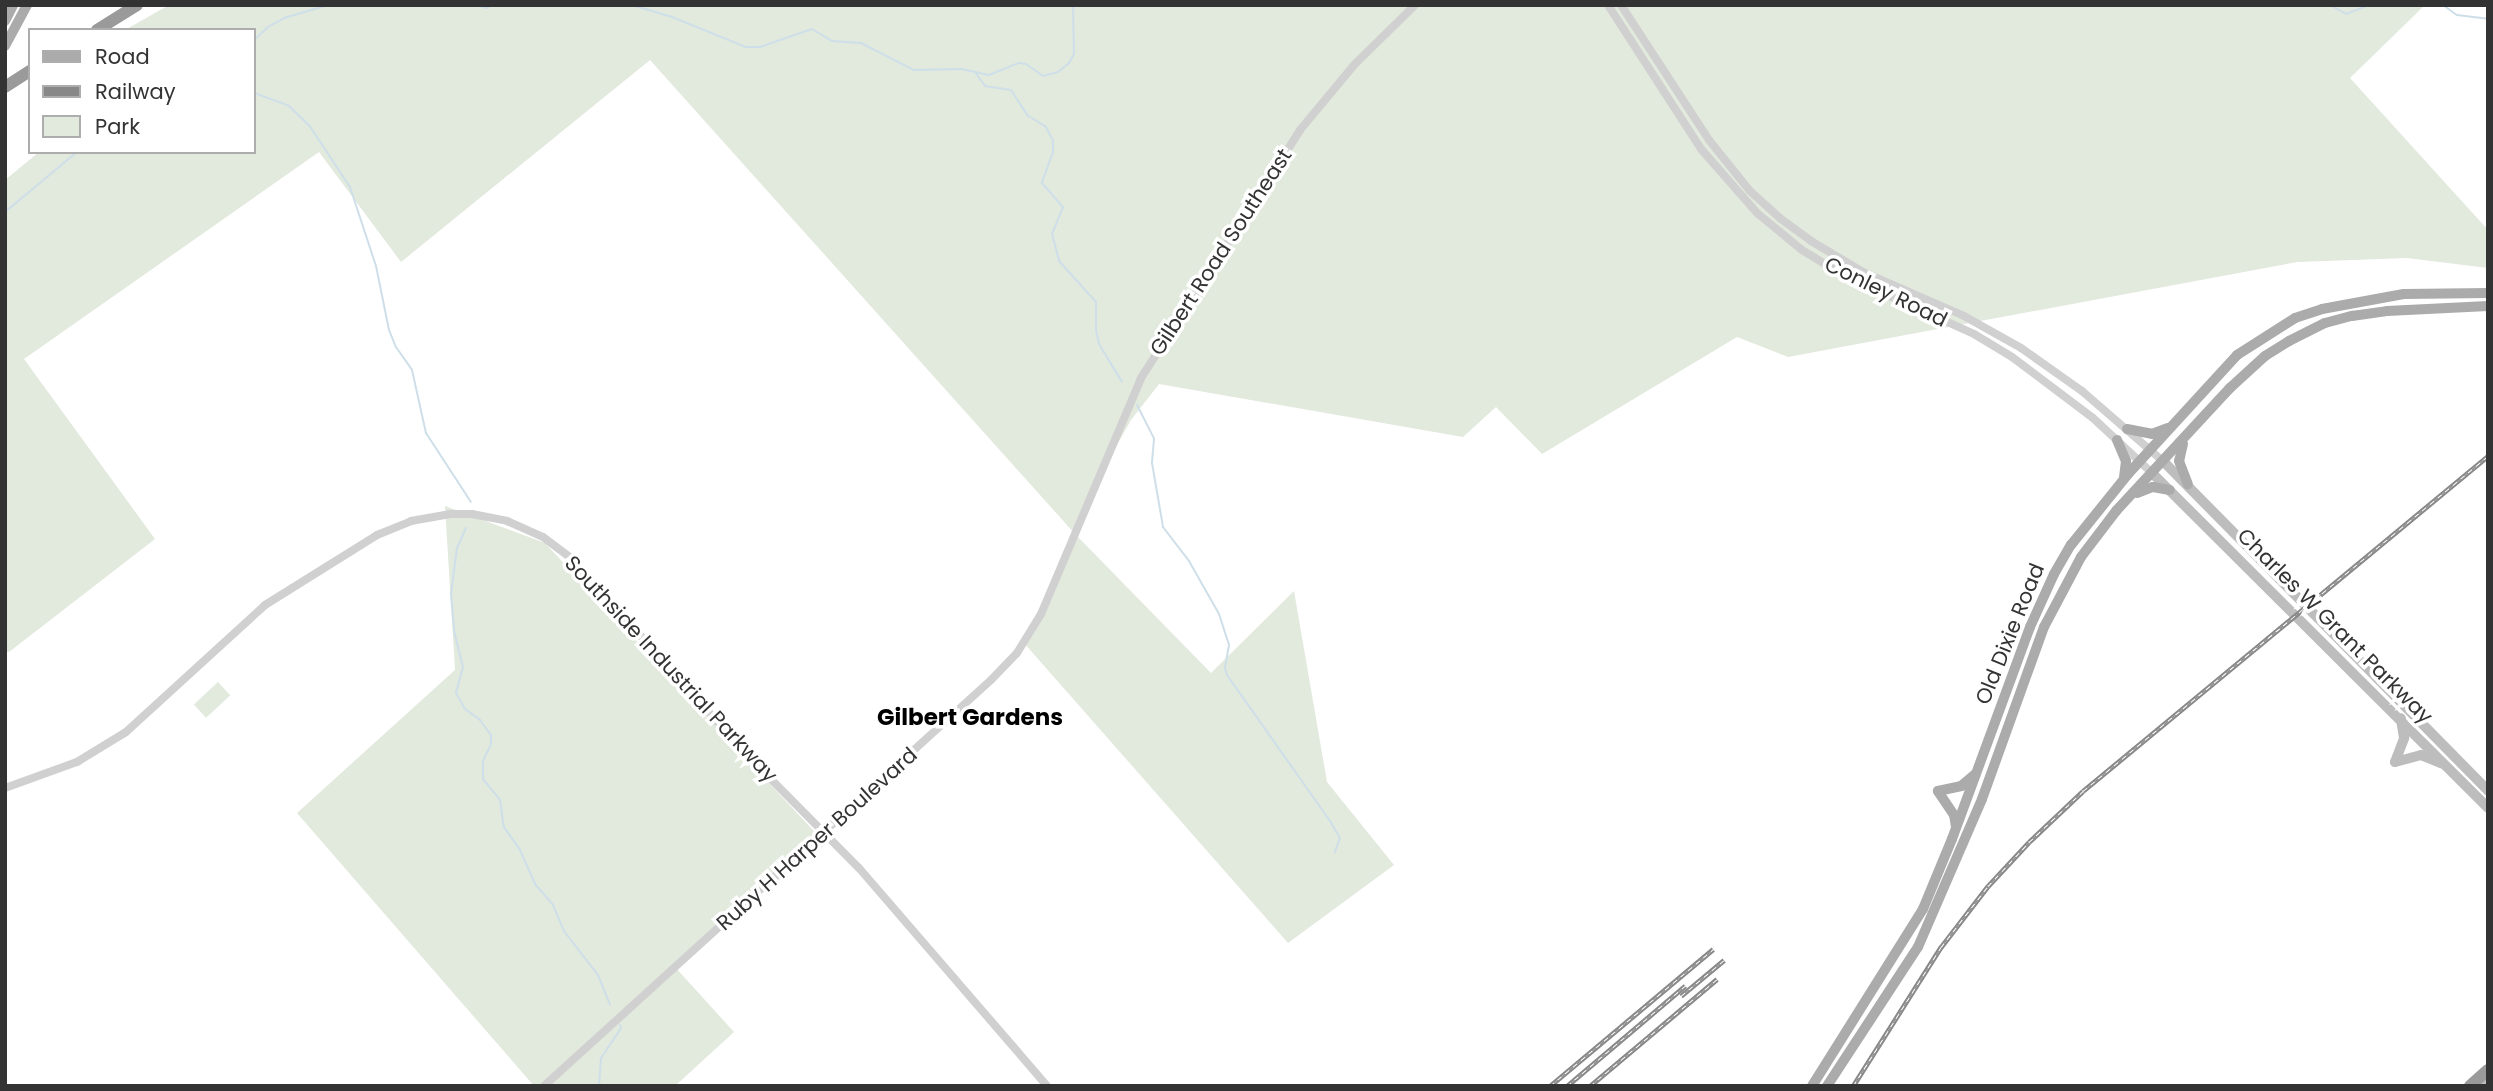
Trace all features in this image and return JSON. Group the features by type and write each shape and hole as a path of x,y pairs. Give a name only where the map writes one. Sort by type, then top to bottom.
{"highway":[{"path":"100,28 136,5"},
{"path":"9,82 28,72"},
{"path":"2470,1086 2488,1070"}],"main road":[{"path":"5,46 16,10"},
{"name":"Old Dixie Road","path":"1812,1086 1914,925 1956,827 2044,593 2071,545 2123,480 2237,355 2295,318 2322,309 2404,294 2488,293"},
{"name":"Old Dixie Road","path":"1828,1086 1918,947 1982,799 2057,601 2081,557 2131,496 2230,388 2265,356 2325,323 2387,311 2488,306"},
{"path":"2127,429 2152,434 2173,425"},
{"path":"2185,439 2179,461 2188,484"},
{"path":"2117,440 2126,461 2123,480"},
{"name":"Charles W Grant Parkway","path":"2164,462 2488,791"},
{"name":"Charles W Grant Parkway","path":"2153,474 2488,808"},
{"path":"2131,496 2153,487 2170,490"},
{"path":"2400,718 2404,738 2395,762 2421,755 2449,767"},
{"path":"1956,827 1954,815 1938,791 1965,784 1976,773"}],"street":[{"name":"Gilbert Road Southeast","path":"1077,530 1141,378 1267,178 1332,91 1415,5"},
{"name":"Conley Road","path":"1608,5 1701,149 1757,213 1794,244 1843,275 1993,345 2093,418 2153,474"},
{"name":"Conley Road","path":"1621,5 1716,149 1750,191 1781,219 1863,272 2001,335 2062,376 2164,462"},
{"name":"Southside Industrial Parkway","path":"5,788 51,774 110,743 148,714 274,598 377,535 431,516 472,514 522,527 558,547 571,558 749,757 826,832 1046,1086"},
{"name":"Ruby H Harper Boulevard","path":"544,1086 826,832 1017,653 1041,614 1077,530"}],"green space":[{"path":"169,5 2425,5 2350,78 2488,230 2488,268 2407,258 2297,262 1788,357 1737,337 1542,454 1496,407 1463,437 1159,384 1131,420 1104,468 1075,534 650,60 401,262 319,152 24,359 155,539 9,652 5,651 5,180 37,154 256,154 256,28 129,28"},
{"path":"445,506 545,543 826,844 732,916 675,967 734,1032 675,1086 534,1086 297,813 455,670"},
{"path":"1075,534 1211,673 1294,591 1327,782 1394,865 1288,943 1024,643"},
{"path":"218,682 230,695 206,718 194,705"}],"waterway":[{"path":"256,38 284,18 328,5"},
{"path":"475,5 487,8 491,5"},
{"path":"632,5 672,17 746,47 760,47 812,29 832,41 861,43 914,70 962,69 989,75 1019,63 1026,64 1043,76 1058,72 1069,63 1074,54 1073,5"},
{"path":"2330,5 2346,14 2370,5"},
{"path":"2443,5 2457,15 2488,19"},
{"path":"975,72 985,86 1011,90 1027,115 1046,127 1053,141 1053,152 1042,183 1063,207 1052,234 1059,261 1096,302 1099,344 1122,382"},
{"path":"256,94 289,106 309,125 350,187 376,266 389,330 396,347 412,370 426,433 471,502"},
{"path":"5,212 75,154"},
{"path":"1137,405 1154,439 1152,463 1163,527 1189,561 1219,614 1229,645 1225,668 1227,675 1330,821 1340,838 1335,852"},
{"path":"466,528 457,548 451,594 454,631 463,667 456,693 465,709 480,720 491,735 491,744 483,761 483,779 500,800 504,827 520,850 535,884 553,905 564,931 598,975 610,1005"},
{"path":"599,1086 601,1058 621,1028 620,1025"}],"railway":[{"path":"1853,1086 1941,947 1988,886 2029,842 2083,791 2488,456"},
{"path":"1550,1086 1713,949"},
{"path":"1681,996 1724,960"},
{"path":"1590,1086 1717,979"},
{"path":"1567,1086 1685,986"}],"district":[{"name":"Gilbert Gardens","path":"970,717"}]}
